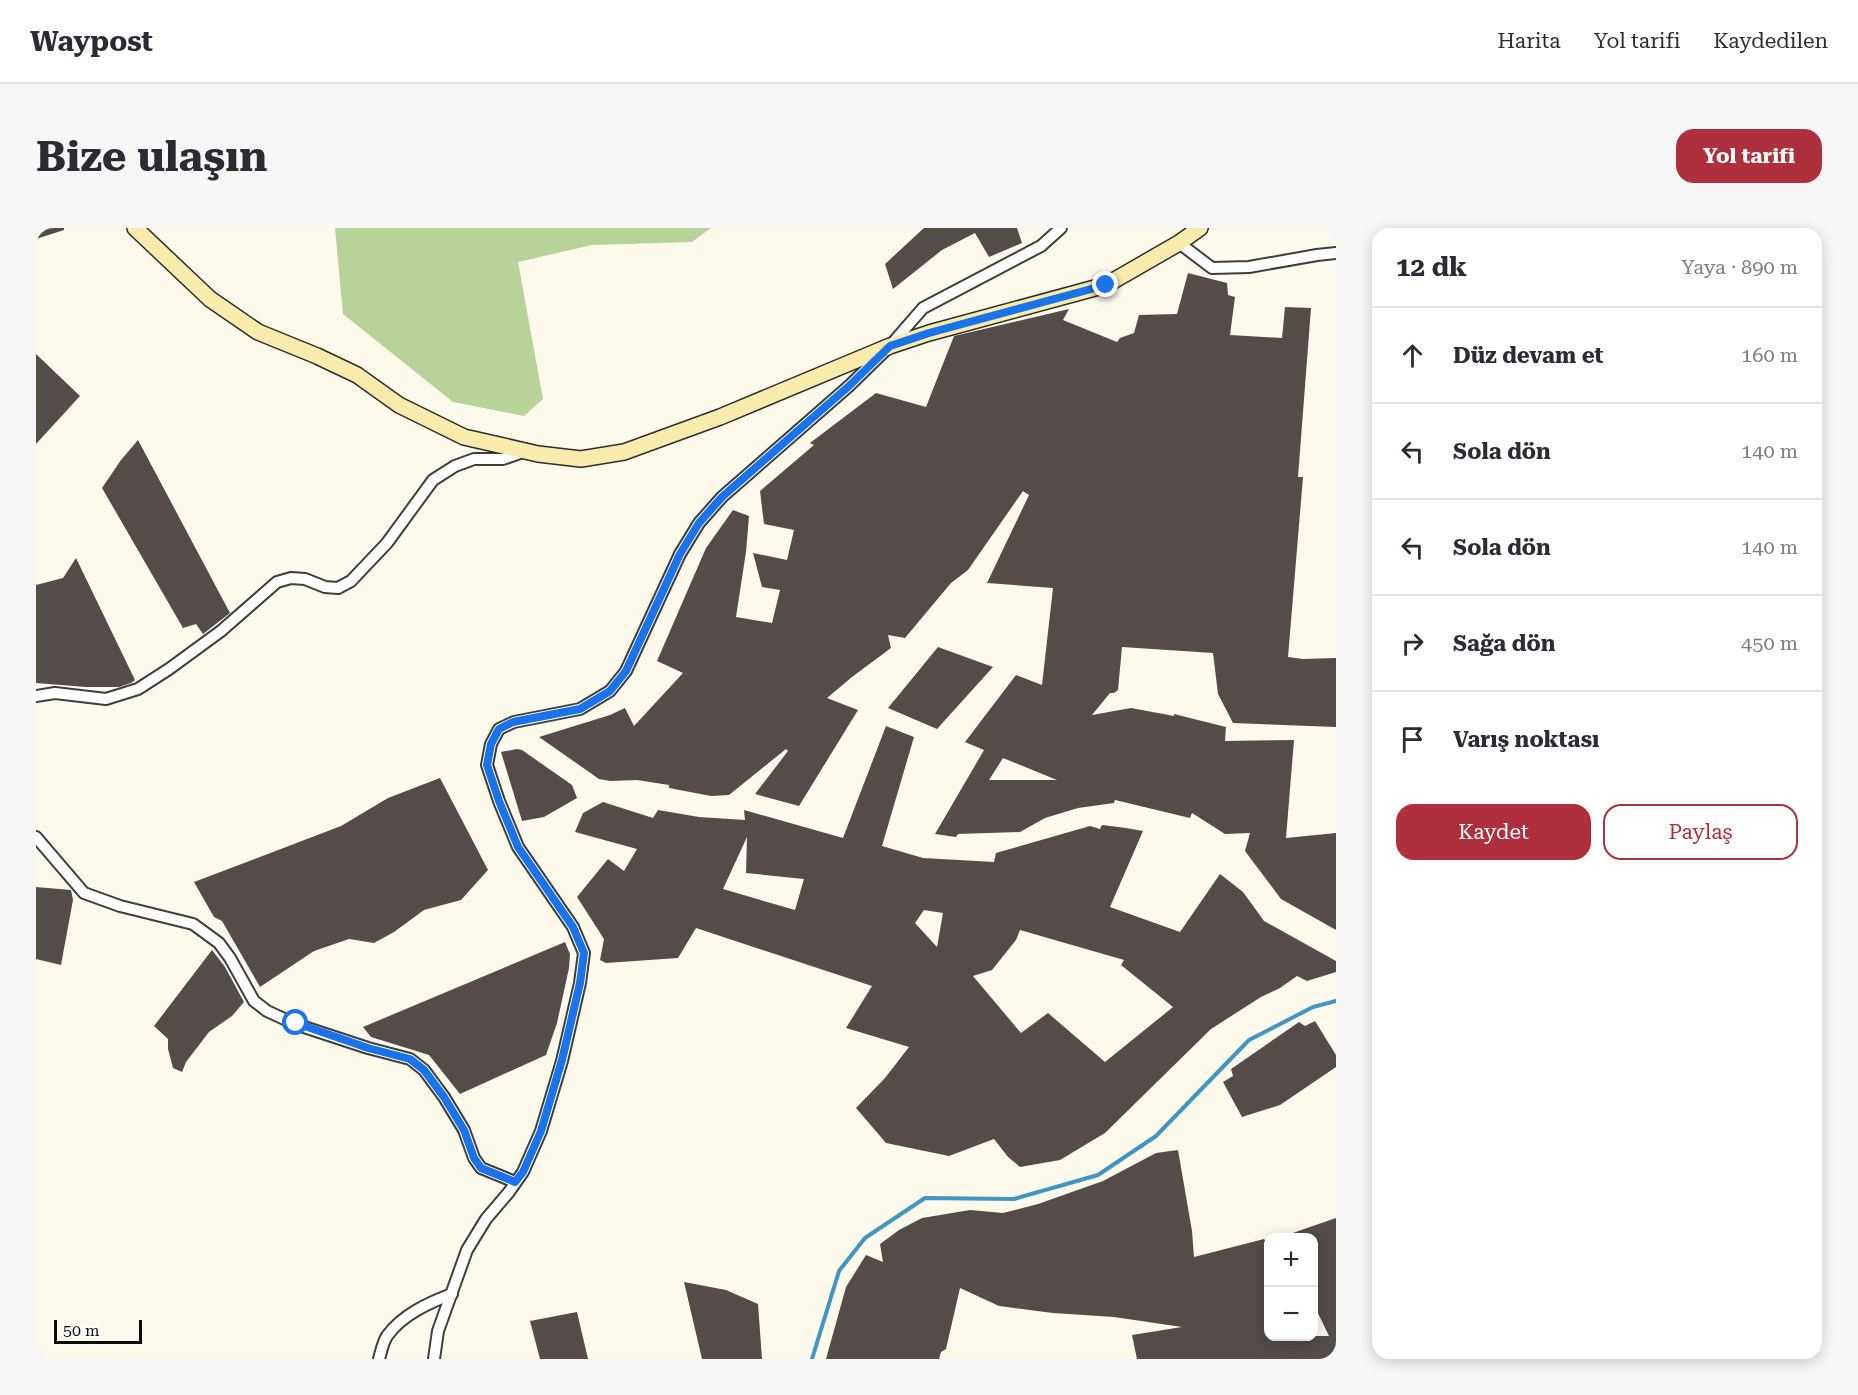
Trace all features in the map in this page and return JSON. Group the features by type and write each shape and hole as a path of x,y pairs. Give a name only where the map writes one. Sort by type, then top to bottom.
{"street":[{"path":"135,228 210,299 258,332 357,375 399,405 464,437 526,451 581,459 624,452 720,417 890,346 939,330 1106,285 1179,243 1200,228"},
{"path":"434,1359 438,1331 466,1250 486,1219 523,1172 541,1131 562,1060 580,983 584,953 573,927 518,847 499,801 487,765 491,744 499,729 513,722 580,709 610,691 626,671 680,554 699,523 722,497 831,402 890,346 923,308 1041,246 1061,228"},
{"path":"1179,243 1212,268 1249,267 1317,255 1336,254"},
{"path":"36,696 56,693 106,699 138,689 170,669 220,631 277,582 291,578 338,588 351,581 387,543 433,480 455,466 474,459 502,459 526,451"},
{"path":"36,837 84,893 120,906 193,924 219,943 254,1001 267,1011 368,1048 410,1059 424,1070 444,1097 464,1130 474,1158 481,1168 515,1182"},
{"path":"379,1359 386,1337 402,1321 429,1302 452,1294"}],"green space":[{"path":"335,228 711,228 692,242 592,245 518,262 543,399 524,416 453,402 343,314"}],"building":[{"path":"36,228 64,228 64,230 36,239"},
{"path":"924,228 1017,228 1022,243 989,257 975,233 942,250 893,289 885,264"},
{"path":"1188,273 1227,283 1228,295 1235,297 1230,335 1282,338 1285,307 1311,308 1298,477 1303,477 1288,657 1336,658 1336,727 1233,723 1218,694 1213,653 1122,647 1118,690 1110,693 1092,715 1131,708 1174,716 1174,714 1226,727 1225,741 1294,740 1286,838 1336,833 1336,930 1281,899 1245,851 1250,833 1225,834 1192,813 1190,818 1115,800 1114,803 1078,808 1045,818 1020,832 958,834 956,837 935,834 984,750 965,742 1016,675 1042,685 1053,588 987,583 1029,495 1023,491 968,570 951,583 905,638 888,635 891,648 827,698 858,710 799,806 755,794 788,751 786,749 729,795 711,796 669,788 669,785 637,780 599,779 539,737 610,715 625,708 634,726 683,673 657,661 706,548 733,510 749,516 736,617 772,623 780,590 762,587 753,553 787,560 794,530 764,524 760,491 814,445 810,443 876,393 926,407 954,336 1069,309 1063,320 1117,342 1120,338 1134,333 1139,315 1177,314","holes":["1003,758 1057,780 989,780"]},
{"path":"36,354 80,396 36,444"},
{"path":"138,440 230,613 203,634 196,624 183,628 102,488"},
{"path":"76,558 135,680 131,683 119,687 86,687 36,683 36,585 63,578"},
{"path":"938,647 993,667 937,729 888,708"},
{"path":"886,726 914,737 882,846 923,858 994,862 996,853 1090,826 1100,829 1102,825 1143,831 1110,907 1180,932 1220,874 1243,892 1264,921 1336,961 1336,972 1307,981 1297,976 1211,1029 1105,1133 1060,1160 1020,1167 1008,1157 994,1139 949,1156 886,1143 856,1108 885,1078 909,1047 846,1028 872,986 696,928 678,958 606,963 600,960 604,939 577,897 608,859 624,871 637,849 575,832 583,813 603,802 653,818 658,810 699,817 745,820 744,810 843,838","holes":["747,837 746,873 804,879 795,910 723,889","924,910 943,913 937,947 915,923","1020,930 1124,960 1121,965 1173,1007 1105,1062 1048,1013 1021,1033 973,976 992,970 1016,940"]},
{"path":"522,750 572,785 577,798 544,817 522,821 501,752"},
{"path":"440,778 488,870 461,900 424,910 394,932 374,943 349,939 314,951 260,987 222,921 214,917 194,882 341,826 388,798"},
{"path":"36,887 71,890 73,900 61,965 36,959"},
{"path":"565,942 570,954 569,968 557,1023 546,1055 460,1094 429,1055 371,1037 363,1027"},
{"path":"212,950 225,967 244,1002 232,1016 209,1032 186,1062 182,1072 173,1068 168,1039 154,1026"},
{"path":"1315,1021 1336,1055 1336,1067 1280,1105 1242,1117 1223,1082 1233,1076 1231,1069 1299,1022 1305,1026"},
{"path":"1178,1150 1192,1231 1194,1257 1264,1239 1264,1341 1318,1341 1318,1336 1329,1336 1318,1313 1318,1233 1293,1233 1336,1218 1336,1359 1137,1359 1132,1335 1182,1327 1114,1317 1053,1313 999,1306 960,1288 946,1349 941,1352 939,1359 826,1359 846,1287 866,1255 883,1262 880,1244 899,1230 922,1218 970,1210 1003,1213 1038,1204 1103,1181 1156,1153"},
{"path":"684,1282 726,1290 758,1304 762,1359 702,1359"},
{"path":"577,1312 588,1359 540,1359 530,1321"}],"waterway":[{"path":"812,1359 839,1271 865,1238 925,1198 1014,1199 1098,1175 1156,1136 1249,1040 1313,1007 1336,1001"}],"route":[{"path":"296,1023 368,1048 410,1059 424,1070 444,1097 464,1130 474,1158 481,1168 515,1182 523,1172 541,1131 562,1060 580,983 584,953 573,927 518,847 499,801 487,765 491,744 499,729 513,722 580,709 610,691 626,671 657,599 699,523 722,497 778,450 890,346 999,313 1106,285"}]}
